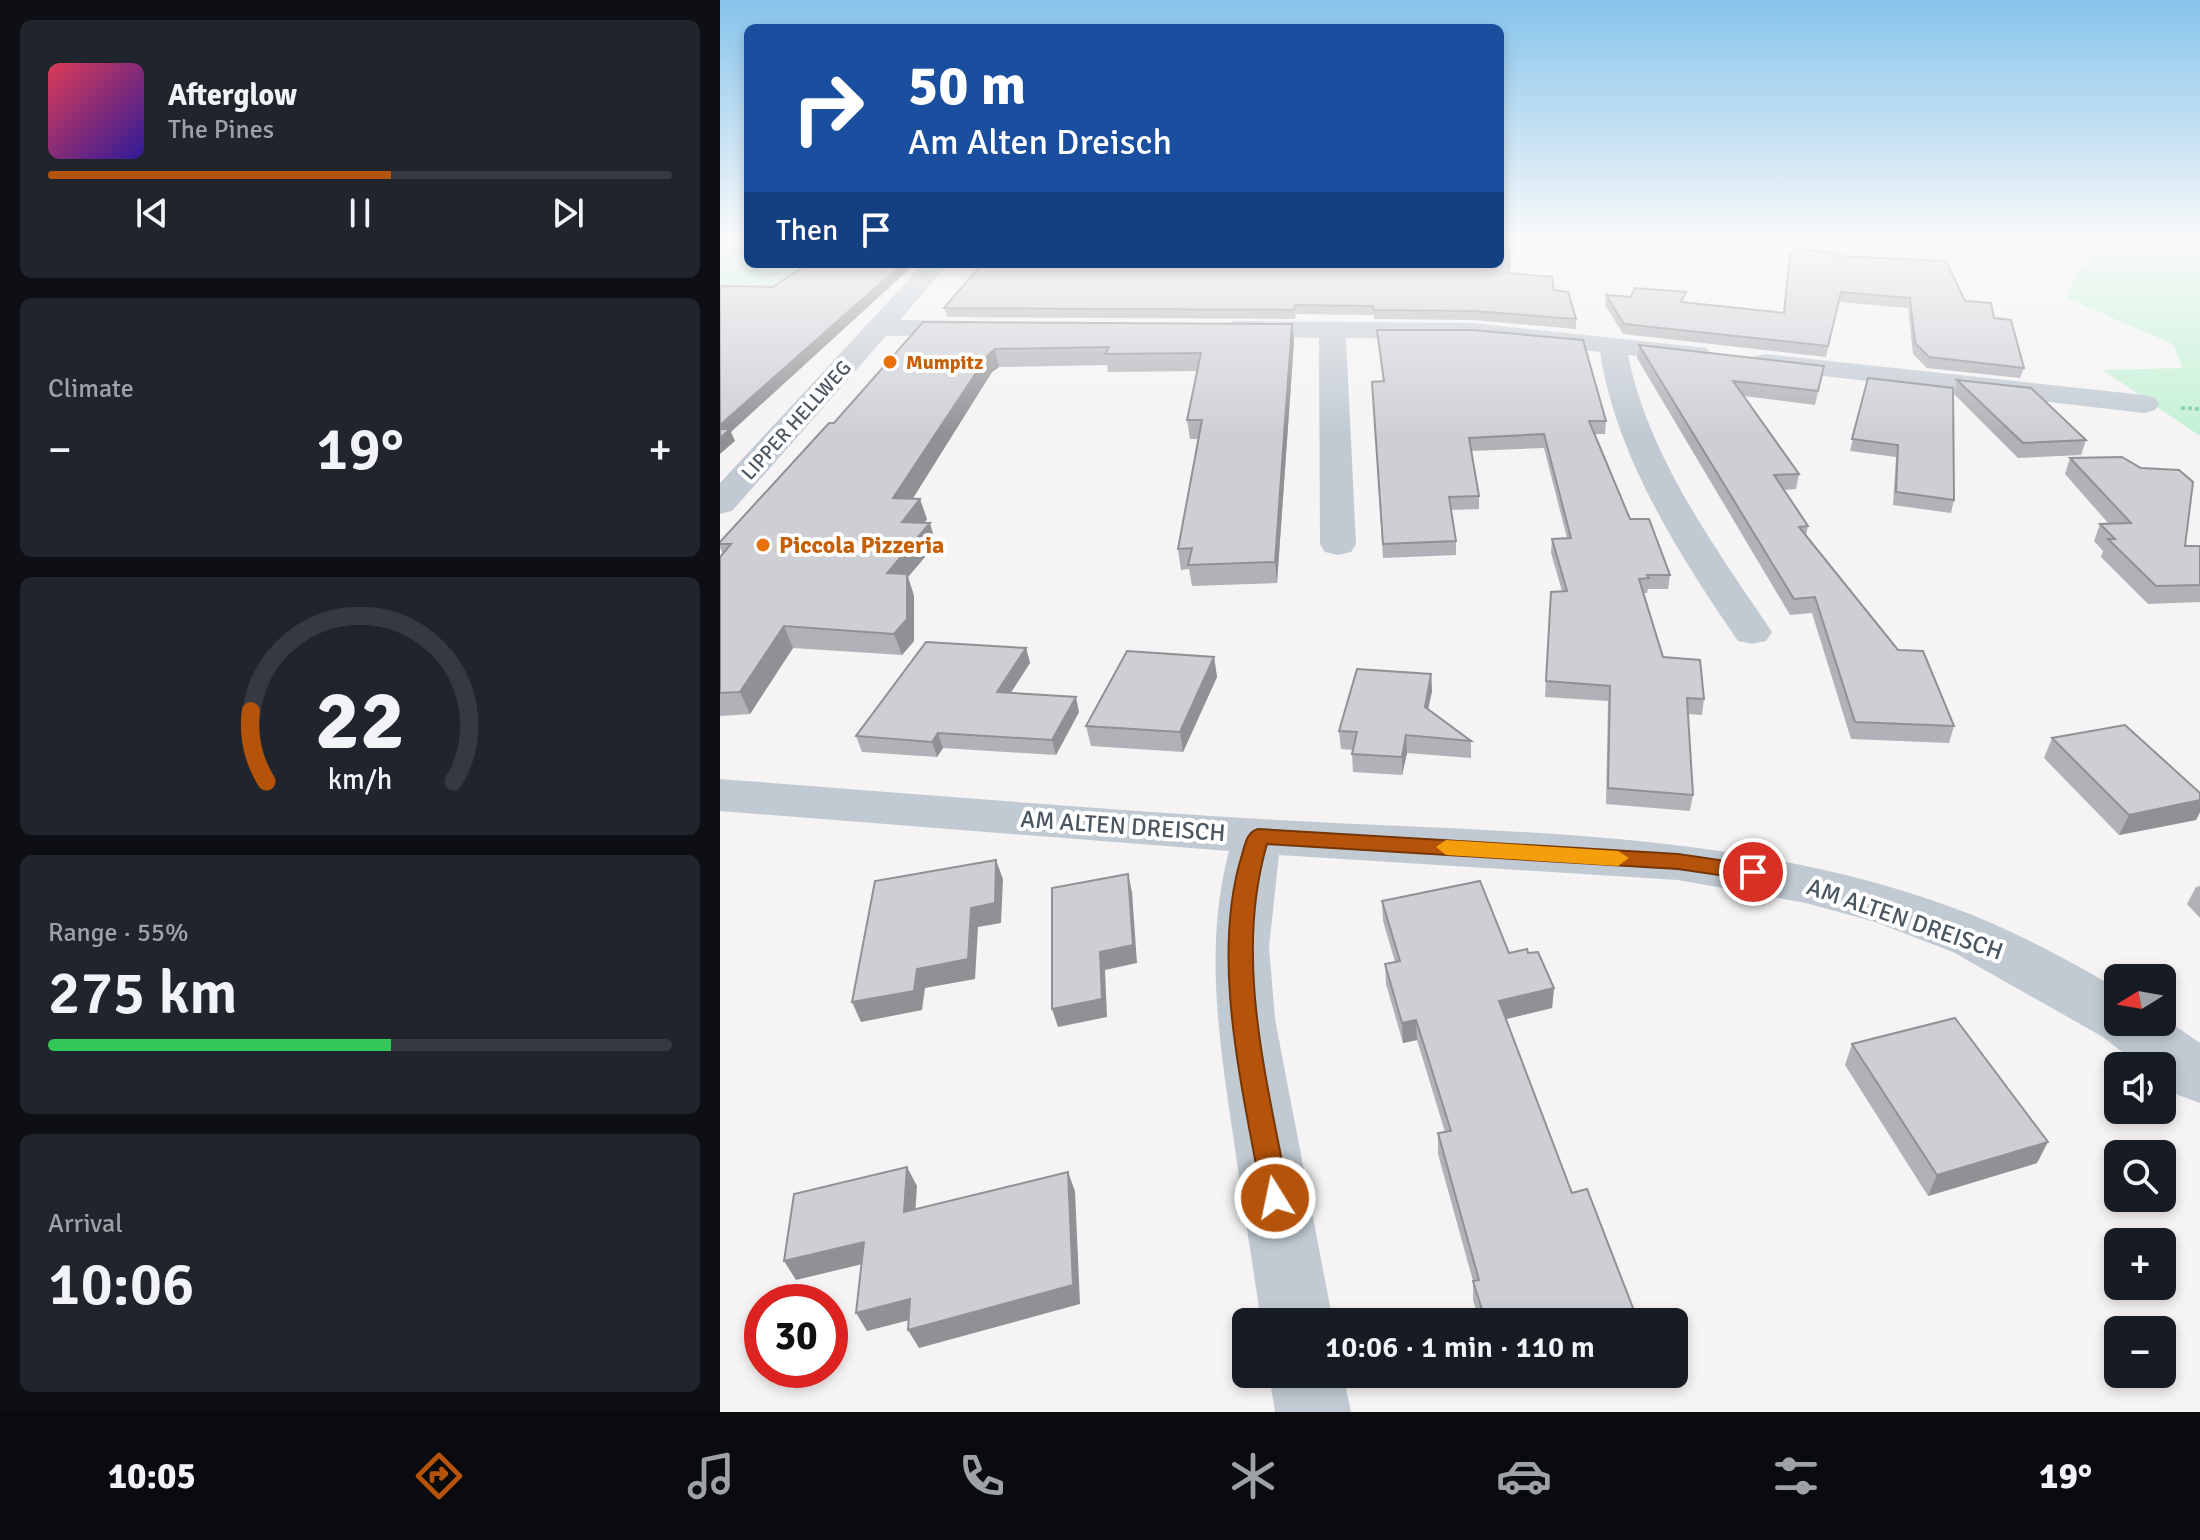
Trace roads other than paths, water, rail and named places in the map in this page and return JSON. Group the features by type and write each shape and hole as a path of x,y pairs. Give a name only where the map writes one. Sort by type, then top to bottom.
{"street":[{"name":"LIPPER HELLWEG","path":"720,504 901,305"},
{"path":"881,328 998,329"},
{"path":"1210,329 1473,331 2144,404"},
{"path":"1332,330 1338,544"},
{"path":"1612,344 1614,370 1644,447 1705,559 1752,632"},
{"name":"AM ALTEN DREISCH","path":"720,795 1258,836 1678,862 1778,877 1831,888 1945,928 2011,956 2104,1010"},
{"path":"1258,836 1245,881 1239,945 1242,986 1295,1308"},
{"path":"2144,1036 2200,1077"},
{"path":"1309,1388 1313,1412"}],"place":[{"name":"Mumpitz","path":"890,362"},
{"name":"Piccola Pizzeria","path":"763,545"}]}
